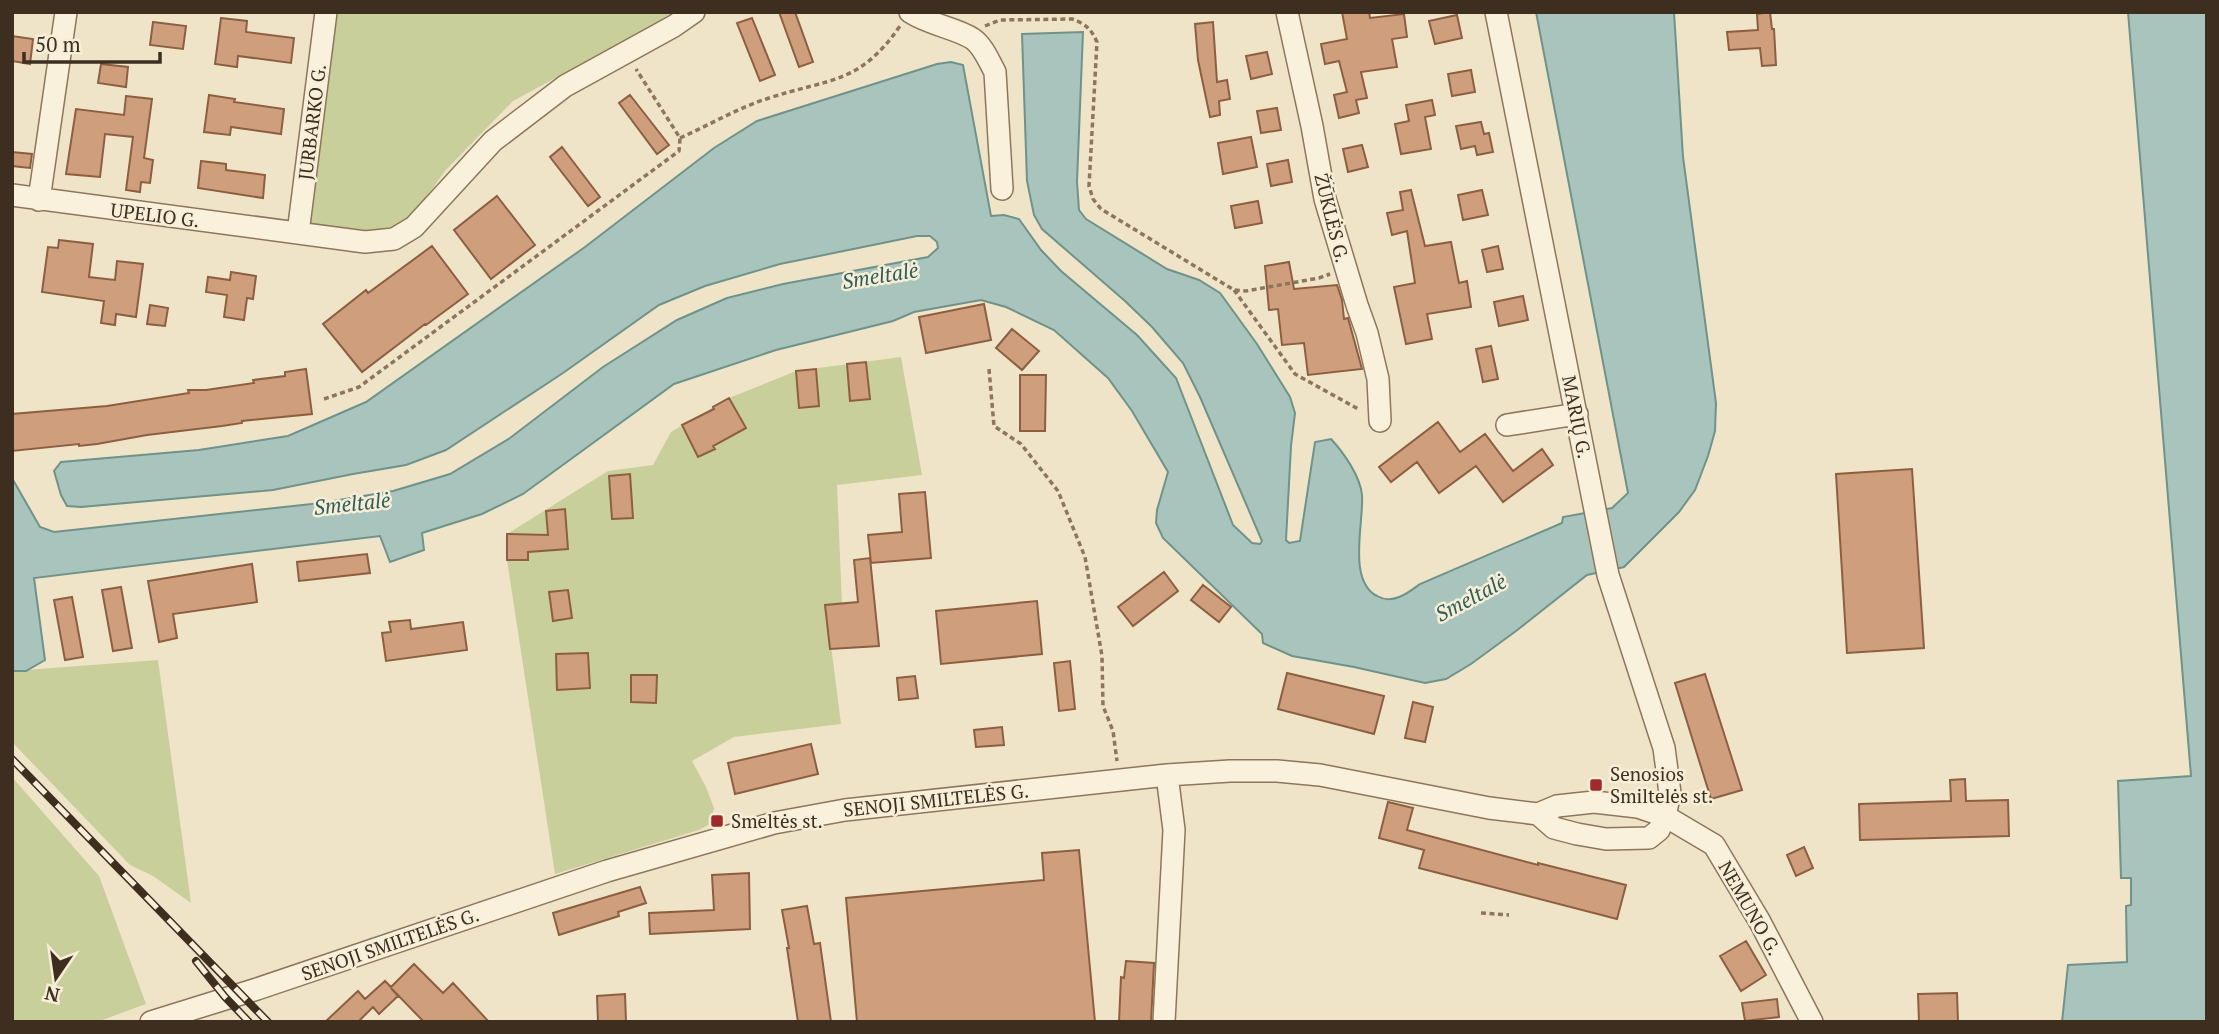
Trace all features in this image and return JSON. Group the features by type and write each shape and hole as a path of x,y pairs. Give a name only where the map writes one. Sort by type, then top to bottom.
{"street":[{"path":"39,200 66,12"},
{"name":"JURBARKO G.","path":"298,233 326,12"},
{"name":"UPELIO G.","path":"12,195 365,242 394,239 414,227 493,141 565,86 674,26 694,12"},
{"name":"ŽŪKLĖS G.","path":"1287,12 1325,199 1373,356 1378,379 1380,421"},
{"name":"MARIŲ G.","path":"1496,12 1608,575 1664,748 1670,793 1665,816"},
{"path":"906,17 974,39 995,72 1002,189"},
{"path":"1507,425 1577,414"},
{"name":"SENOJI SMILTELĖS G.","path":"151,1022 607,871 774,823 845,810 1167,775 1277,771 1320,775 1489,808 1538,814 1557,806 1594,802 1638,807 1665,816 1659,830 1649,838 1606,839 1554,828 1538,814"},
{"path":"1164,1022 1174,830 1167,775"},
{"name":"NEMUNO G.","path":"1665,816 1714,845 1760,922 1812,1022"}],"path":[{"path":"680,138 767,99 839,79 860,69 879,53 906,17"},
{"path":"974,39 986,25 1000,20 1072,19 1090,29 1097,42 1089,186 1093,199 1101,209 1234,290 1295,374 1380,421"},
{"path":"324,399 359,387 679,151 680,138 625,52"},
{"path":"1234,290 1246,291 1319,278 1345,267"},
{"path":"989,369 994,426 1021,444 1058,491 1085,557 1102,656 1103,706 1113,731 1119,780"},
{"path":"1481,913 1509,915"}],"green space":[{"path":"334,12 673,12 513,101 445,171 403,230 368,237 305,228"},
{"path":"901,357 922,475 837,485 842,604 826,606 841,724 734,737 692,761 714,808 710,824 699,830 555,874 507,560 507,534 608,471 653,465 671,432 729,398 796,371"},
{"path":"158,660 191,903 153,876 130,865 12,742 12,671"},
{"path":"12,777 99,876 146,1004 97,1022 12,1022"}],"water":[{"name":"Smeltalė","path":"1536,12 1674,12 1683,157 1716,403 1715,431 1695,490 1679,512 1624,567 1587,575 1516,631 1446,679 1425,683 1292,656 1263,643 1262,634 1163,538 1156,523 1168,472 1132,411 1108,378 1054,330 1006,307 981,300 914,312 893,321 776,350 674,384 523,494 482,514 422,533 424,550 390,562 380,536 34,578 45,660 26,671 12,671 12,478 40,527 54,532 321,503 393,491 450,474 510,438 603,367 677,320 727,298 783,284 928,257 938,248 937,242 930,236 917,236 780,264 705,286 659,305 563,373 446,450 406,465 273,490 81,507 67,506 54,471 61,462 199,450 288,436 366,402 585,247 714,148 757,121 937,64 951,62 963,65 991,216 1004,215 1019,219 1041,250 1061,271 1137,335 1176,378 1233,525 1252,543 1260,544 1262,541 1183,363 1125,301 1042,229 1034,215 1027,181 1022,34 1083,32 1077,182 1079,210 1086,219 1167,269 1199,280 1220,293 1257,344 1290,397 1295,413 1286,540 1289,543 1300,541 1315,442 1331,439 1351,465 1361,488 1359,550 1362,577 1368,588 1383,598 1400,597 1420,584 1562,523 1563,517 1612,508 1628,493"},
{"path":"2128,12 2207,12 2207,1022 2062,1022 2068,965 2127,962 2126,906 2131,905 2131,878 2121,878 2118,781 2191,776"}],"building":[{"path":"779,12 795,12 813,62 799,67"},
{"path":"1342,12 1369,12 1370,18 1404,14 1407,37 1392,39 1397,67 1361,72 1367,98 1356,100 1359,113 1339,118 1334,95 1347,92 1339,61 1325,64 1321,44 1347,39"},
{"path":"1770,12 1776,65 1762,66 1760,48 1729,50 1727,32 1758,30 1757,14"},
{"path":"1457,15 1462,38 1435,44 1429,21"},
{"path":"221,18 247,21 246,32 294,38 291,63 238,56 237,67 215,64"},
{"path":"752,18 775,75 760,81 737,23"},
{"path":"153,22 186,26 183,49 150,45"},
{"path":"1213,22 1217,82 1227,80 1230,99 1219,101 1220,115 1210,117 1198,60 1195,24"},
{"path":"12,36 33,39 30,64 12,61"},
{"path":"1267,52 1272,74 1251,79 1246,56"},
{"path":"101,64 128,67 126,87 98,83"},
{"path":"1471,70 1475,92 1452,96 1448,74"},
{"path":"209,95 235,99 234,102 284,109 281,134 231,127 230,135 204,132"},
{"path":"630,95 669,145 657,154 619,103"},
{"path":"126,96 152,99 144,158 153,160 150,183 141,182 140,192 126,190 133,137 105,134 100,177 66,174 76,109 124,115"},
{"path":"1432,100 1435,115 1425,117 1431,149 1401,154 1395,124 1409,121 1406,105"},
{"path":"1277,108 1281,130 1261,133 1257,111"},
{"path":"1481,122 1484,134 1489,133 1493,152 1477,155 1475,146 1461,149 1456,126"},
{"path":"1251,137 1257,167 1223,174 1218,143"},
{"path":"1362,145 1368,167 1348,172 1343,149"},
{"path":"562,147 600,197 588,206 550,157"},
{"path":"12,152 32,154 30,168 12,166"},
{"path":"1288,160 1292,182 1271,186 1267,164"},
{"path":"201,161 226,164 226,170 265,175 263,198 198,188"},
{"path":"1411,190 1425,246 1451,242 1459,283 1467,281 1471,307 1427,314 1432,339 1406,344 1394,287 1415,283 1407,231 1392,235 1387,213 1403,210 1400,192"},
{"path":"1482,190 1488,215 1463,220 1458,195"},
{"path":"497,196 535,245 491,279 454,230"},
{"path":"1258,201 1262,223 1235,228 1231,206"},
{"path":"59,240 93,244 89,277 115,280 117,261 143,264 136,317 116,314 115,325 101,323 104,301 42,292 48,247 58,248"},
{"path":"432,246 468,294 362,372 323,324 366,290 368,293"},
{"path":"1498,246 1503,269 1487,272 1482,250"},
{"path":"1289,262 1294,289 1337,285 1344,319 1348,318 1362,369 1308,375 1304,343 1282,345 1278,309 1269,310 1265,266"},
{"path":"231,272 256,276 253,299 247,298 244,320 224,317 227,295 206,292 208,277 230,280"},
{"path":"1523,296 1528,320 1499,326 1494,302"},
{"path":"984,304 991,340 926,353 919,317"},
{"path":"150,305 168,308 165,326 147,324"},
{"path":"1012,329 1039,351 1022,370 996,348"},
{"path":"1491,346 1498,379 1483,382 1476,349"},
{"path":"866,362 870,399 850,401 847,364"},
{"path":"306,369 312,414 242,421 97,444 12,451 12,414 107,406 189,393 188,390 254,383 253,380 285,376 285,372"},
{"path":"816,369 819,406 799,408 796,371"},
{"path":"1020,375 1046,375 1045,431 1020,431"},
{"path":"729,398 746,428 698,457 682,425"},
{"path":"1438,422 1460,452 1485,434 1513,471 1542,449 1553,465 1503,502 1476,466 1439,493 1417,462 1391,482 1379,467"},
{"path":"1912,469 1924,648 1847,653 1836,474"},
{"path":"630,474 633,518 612,519 609,476"},
{"path":"925,492 931,558 871,563 868,535 902,532 899,494"},
{"path":"565,509 568,549 528,552 528,560 507,560 507,534 548,535 546,511"},
{"path":"367,554 370,573 299,581 297,562"},
{"path":"870,558 879,646 830,649 825,605 858,602 854,560"},
{"path":"252,564 257,602 173,614 177,638 159,642 148,581"},
{"path":"1164,572 1178,591 1133,626 1118,607"},
{"path":"1203,585 1231,607 1219,622 1191,600"},
{"path":"121,587 132,648 113,651 102,590"},
{"path":"568,590 572,618 553,621 549,592"},
{"path":"72,597 83,657 65,660 54,600"},
{"path":"1037,601 1042,654 941,664 936,611"},
{"path":"410,620 411,629 463,622 467,650 386,661 382,633 391,632 389,622"},
{"path":"588,653 590,688 557,690 556,654"},
{"path":"1070,661 1075,709 1059,711 1054,663"},
{"path":"1287,673 1384,696 1374,734 1278,709"},
{"path":"1705,674 1742,790 1711,799 1675,683"},
{"path":"631,675 657,675 656,703 631,702"},
{"path":"915,676 918,698 899,700 897,678"},
{"path":"1413,702 1433,707 1425,742 1405,738"},
{"path":"1002,727 1004,745 976,747 974,730"},
{"path":"811,744 818,774 735,794 728,763"},
{"path":"1965,779 1966,801 2008,800 2009,836 1860,840 1859,804 1951,801 1950,780"},
{"path":"1388,802 1413,808 1407,830 1626,885 1617,919 1419,868 1424,850 1379,838"},
{"path":"1804,847 1813,868 1796,876 1787,855"},
{"path":"1079,850 1095,1022 857,1022 846,898 1044,880 1042,853"},
{"path":"749,873 750,929 650,934 649,913 714,910 712,875"},
{"path":"640,887 646,903 618,912 619,916 559,935 553,913"},
{"path":"807,906 814,944 820,943 831,1022 798,1022 782,910"},
{"path":"1746,941 1766,975 1741,991 1720,956"},
{"path":"1126,961 1154,963 1151,1022 1119,1022 1121,977 1124,978"},
{"path":"414,964 443,993 453,983 489,1022 424,1022 391,988 398,996 379,1014 373,1007 358,1022 325,1022 358,991 365,999 385,981 391,987"},
{"path":"1957,993 1958,1022 1919,1022 1918,994"},
{"path":"625,994 626,1022 598,1022 597,996"},
{"path":"1777,999 1779,1017 1745,1021 1742,1003"}],"railway":[{"path":"12,759 268,1022"},
{"path":"196,961 249,1022"}],"place":[{"name":"Senosios Smiltelės st.","path":"1596,785"},
{"name":"Smeltės st.","path":"717,821"}]}
